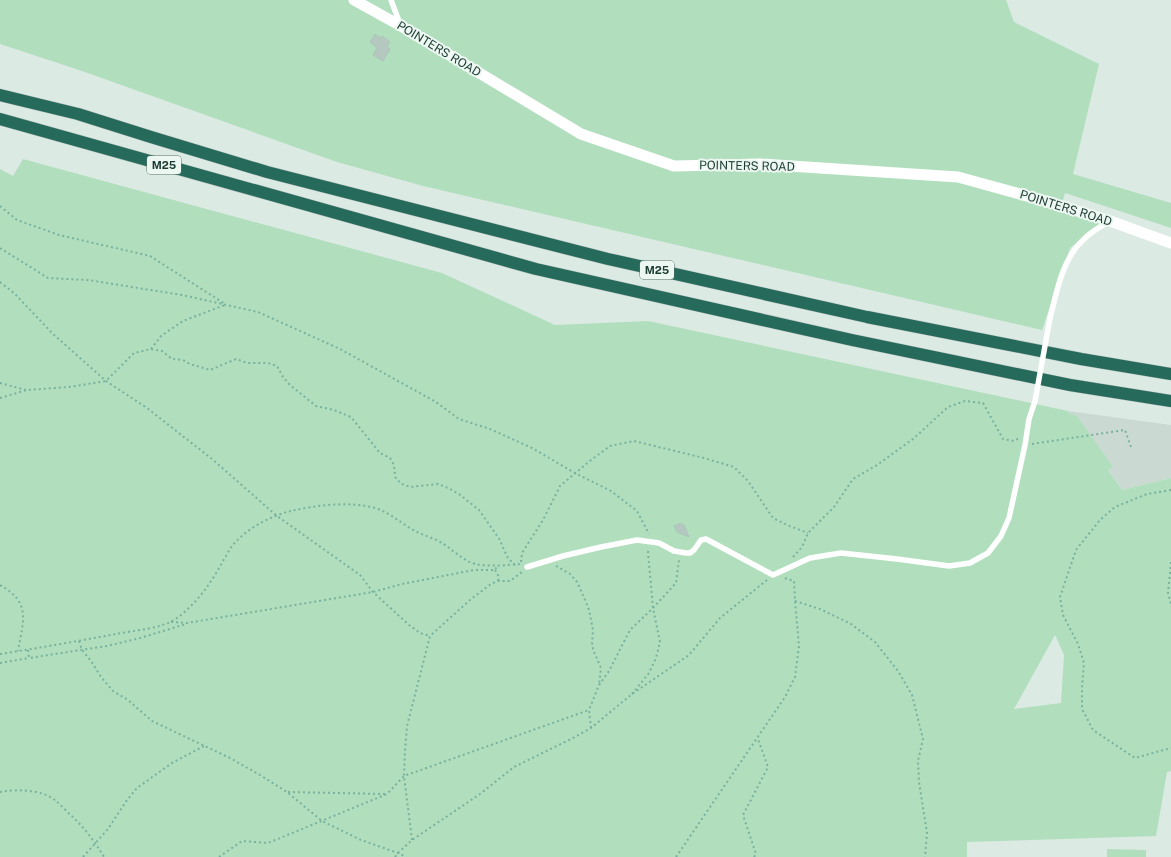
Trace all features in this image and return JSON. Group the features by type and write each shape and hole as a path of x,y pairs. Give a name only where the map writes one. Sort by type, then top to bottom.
{"highway":[{"name":"M25","path":"0,95 78,114 267,172 608,259 868,317 1081,359 1171,374"},
{"name":"M25","path":"0,119 536,269 852,340 1070,385 1171,401"}],"street":[{"name":"POINTERS ROAD","path":"354,0 401,26 581,134 674,166 760,164 958,178 1110,220 1171,243"}],"lane":[{"path":"391,0 401,26"},
{"path":"527,566 601,546 637,540 653,542 680,552 690,553 701,540 706,539 773,576 810,558 841,553 949,566 970,563 988,553 1001,536 1009,518 1025,445 1026,434 1035,401 1050,318 1058,287 1069,258 1083,240 1094,230 1110,220"}],"path":[{"path":"0,206 17,220 59,235 150,256 226,304"},
{"path":"0,248 48,278 88,280 182,295 258,312 340,349 436,402 459,419 490,429 532,448 575,473 611,491 637,511 653,542 648,552 653,608 660,642 656,658 649,673 632,694"},
{"path":"0,282 15,294 53,334 106,380 171,426 212,459 277,516 360,575 373,592 409,625 420,633 430,636"},
{"path":"151,349 161,336 183,322 226,304"},
{"path":"0,398 27,390 69,387 106,380 134,353 151,349 162,351 172,360 183,360 190,364 210,370 236,359 247,363 268,363 277,366 283,377 290,385 316,406 334,410 351,417 380,453 390,458 394,465 396,479 402,484 410,487 438,484 459,494 479,510 500,540 508,558 515,565"},
{"path":"0,383 27,390"},
{"path":"792,558 802,547 808,533 834,507 853,479 877,466 913,439 948,407 965,402 983,404 1003,439 1014,440 1026,434"},
{"path":"1025,445 1125,430 1131,447"},
{"path":"0,654 78,641 170,622 178,617 196,600 206,588 233,546 244,535 259,524 291,511 333,504 375,508 417,532 440,542 452,549 458,555 475,564 521,564 522,553 543,520 560,486 610,446 634,441 734,467 748,481 773,518 808,533"},
{"path":"1171,490 1147,494 1115,507 1100,520 1076,550 1060,597 1063,615 1078,644 1084,663 1082,709 1093,730 1135,758 1171,748"},
{"path":"590,728 589,710 599,685 630,630 676,583 680,552"},
{"path":"547,560 570,574 577,582 583,594 593,630 592,645 601,668 599,685"},
{"path":"1171,562 1168,592 1171,604"},
{"path":"495,570 498,565"},
{"path":"412,840 404,776 407,726 430,636 471,599 491,584 498,581 510,581 520,574 527,566"},
{"path":"0,663 107,646 187,624 373,592 402,584 474,570 495,570"},
{"path":"495,570 498,581"},
{"path":"395,857 412,840 480,794 514,767 590,728 632,694 689,655 720,618 773,576 794,581 799,646 795,677 785,697 758,738 676,857"},
{"path":"0,585 15,596 23,612 24,621 18,651"},
{"path":"795,601 820,608 851,624 875,642 898,671 912,695 923,739 918,761 919,782 927,833 925,857"},
{"path":"170,622 187,624"},
{"path":"78,641 82,650 114,691 128,700 152,721 230,758 260,775 287,792 322,821 361,840 406,857"},
{"path":"28,650 29,658"},
{"path":"219,857 242,841 268,843 387,794 404,776 589,710"},
{"path":"754,857 756,854 743,815 768,767 758,738"},
{"path":"83,857 108,829 127,800 137,788 172,763 204,746"},
{"path":"0,792 15,790 30,791 43,794 55,800 88,832 104,857"},
{"path":"287,792 387,794"}],"shaded area":[{"path":"1068,411 1171,425 1171,478 1122,490"}],"green space":[{"path":"0,0 1006,0 1014,22 1099,64 1073,174 1171,203 1171,228 1065,193 1059,213 1062,210 1103,222 1070,248 1042,330 423,186 337,162 82,71 0,44"},
{"path":"23,159 442,273 555,325 648,321 1068,411 1070,414 1077,416 1113,467 1108,470 1122,490 1171,478 1171,771 1167,772 1156,836 967,842 967,857 0,857 0,169 13,176","holes":["1055,635 1064,655 1061,703 1014,709"]},
{"path":"1107,849 1146,850 1146,857 1107,857"}],"building":[{"path":"375,34 380,38 382,36 390,42 387,47 390,49 383,61 373,55 377,48 370,42"},
{"path":"681,523 684,525 689,537 677,532 674,526"}]}
